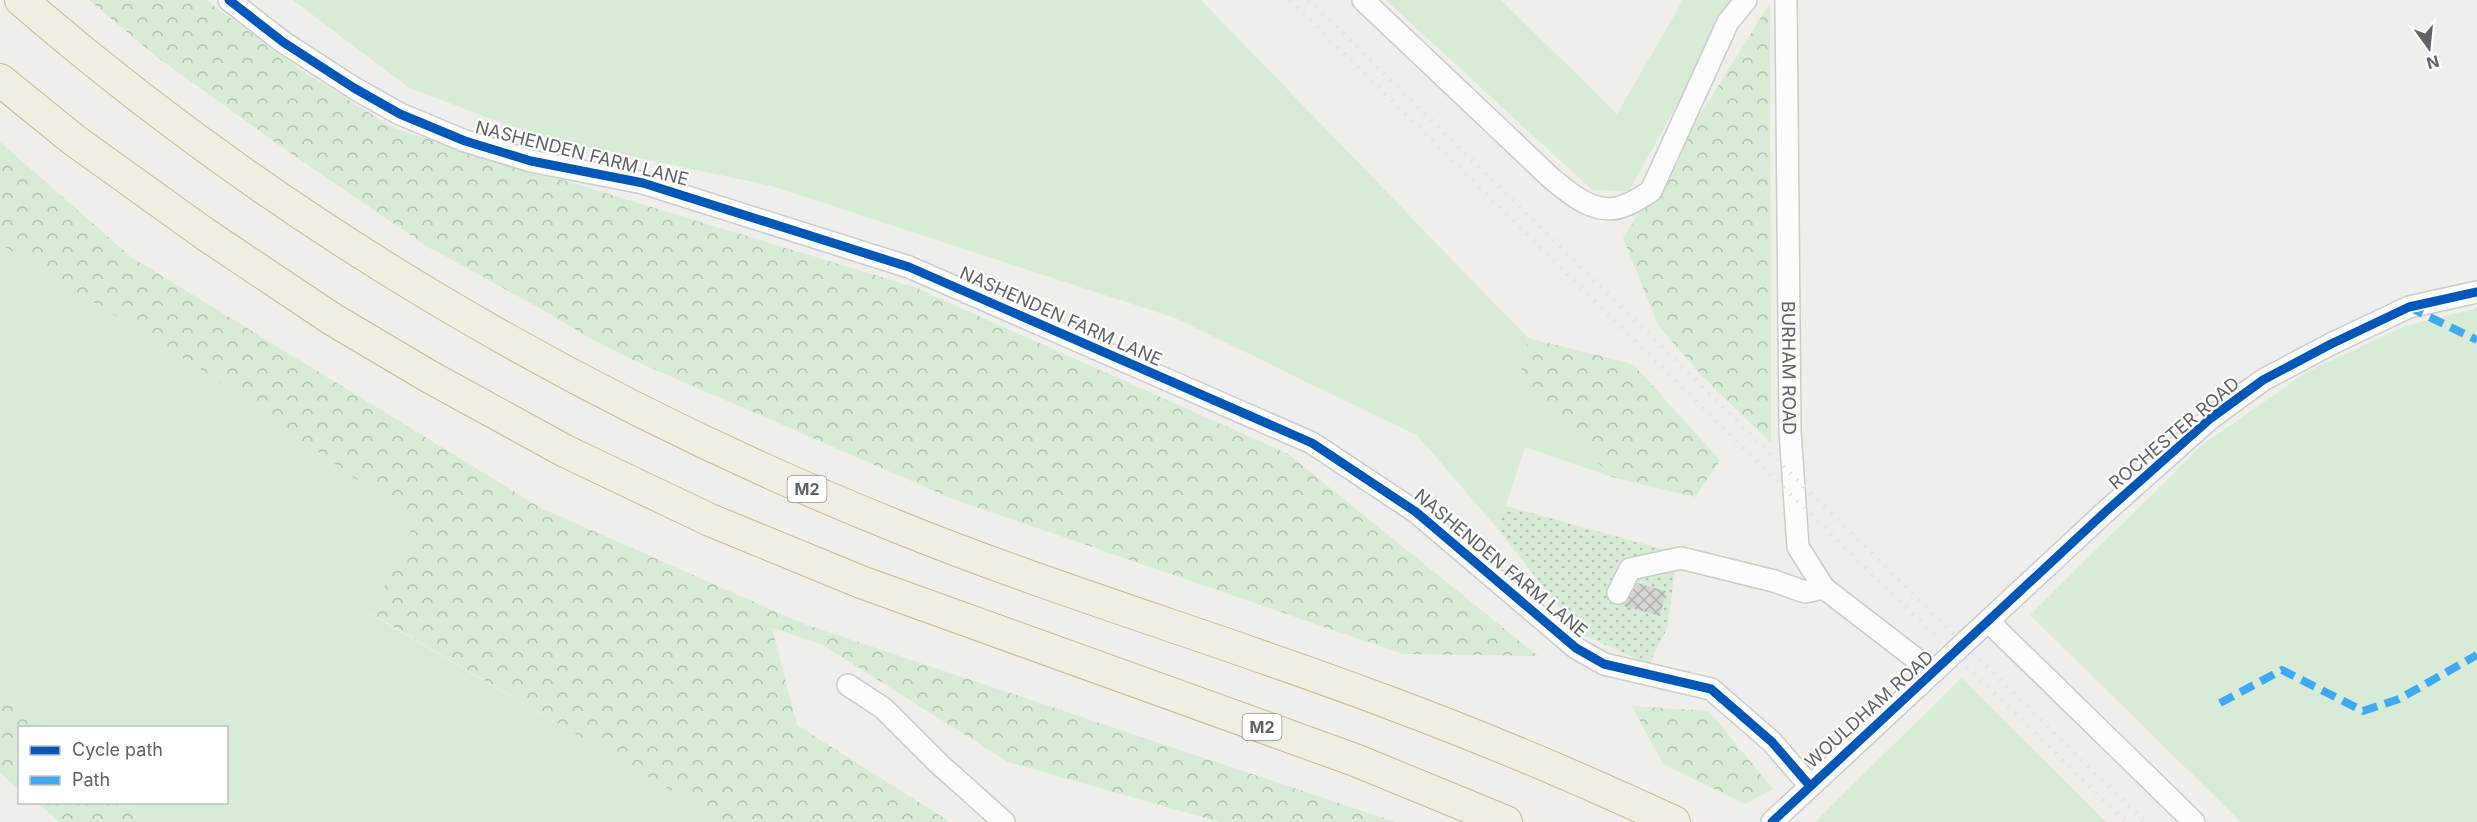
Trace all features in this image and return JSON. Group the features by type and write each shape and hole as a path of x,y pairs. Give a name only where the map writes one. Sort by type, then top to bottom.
{"highway":[{"name":"M2","path":"21,0 132,92 305,216 445,304 564,372 650,416 770,473 897,527 1043,582 1388,702 1566,772 1674,822"},
{"name":"M2","path":"0,80 74,140 205,234 332,319 440,383 576,456 710,520 861,582 1355,760 1506,822"}],"street":[{"name":"NASHENDEN FARM LANE","path":"229,0 283,42 354,88 400,114 465,141 531,161 643,183 909,267 1312,442 1416,512 1576,648 1604,664 1711,689 1772,742 1809,786"},
{"path":"1363,0 1551,178 1580,201 1604,208 1625,206 1651,191 1728,22 1746,0"},
{"name":"BURHAM ROAD","path":"1786,0 1790,431 1798,547 1824,588 1933,672"},
{"name":"ROCHESTER ROAD","path":"1989,622 2103,514 2211,417 2263,380 2331,344 2409,308 2477,292"},
{"path":"1618,593 1630,569 1681,558 1774,581 1805,592 1824,588"},
{"name":"WOULDHAM ROAD","path":"1772,822 1989,622"},
{"path":"1989,622 2194,822"},
{"path":"848,685 883,708 937,762 1004,822"}],"green space":[{"path":"89,0 206,0 304,72 395,129 914,287 1288,454 1538,656 1403,654 953,499 635,361 589,338 425,245 283,148 157,57"},
{"path":"293,0 1201,0 1528,338 1519,381 1612,477 1525,447 1498,529 1418,436 1175,318 772,186 532,135 408,87"},
{"path":"1386,0 1501,0 1617,114 1683,0 1736,0 1629,191 1592,190"},
{"path":"1770,3 1771,443 1702,376 1658,325 1623,238"},
{"path":"0,142 131,257 541,508 804,624 1395,822 1219,822 1008,762 821,644 772,628 797,725 950,822 725,822 372,614 415,521 202,370 0,244"},
{"path":"0,244 202,370 416,521 372,615 725,822 145,822 125,804 228,804 228,726 44,726 0,685"},
{"path":"2477,308 2477,822 2241,822 2030,615 2202,445 2307,372 2405,326"},
{"path":"1528,338 1633,364 1720,460 1695,497 1612,477 1519,381"},
{"path":"1506,506 1677,553 1667,629 1649,664 1581,634 1498,529","holes":["1631,582 1666,591 1659,615 1625,606"]},
{"path":"1961,678 2106,822 1815,822"},
{"path":"0,685 44,726 18,726 18,788 0,773"},
{"path":"1632,706 1709,711 1773,789 1745,804 1663,764"},
{"path":"38,804 125,804 145,822 61,822"}],"building":[{"path":"1637,583 1666,591 1660,616 1624,606"}],"railway":[{"path":"1290,0 2126,822"},
{"path":"1309,0 2145,822"}],"marked path":[{"path":"2409,307 2477,340"},
{"path":"2220,703 2282,670 2363,711 2399,699 2477,655"}],"cycle path":[{"path":"229,0 283,42 354,88 400,114 465,141 531,161 643,183 909,267 1312,443 1416,512 1576,648 1604,664 1711,689 1772,742 1810,786"},
{"path":"1772,822 2103,514 2211,418 2263,380 2409,307 2477,292"}]}
